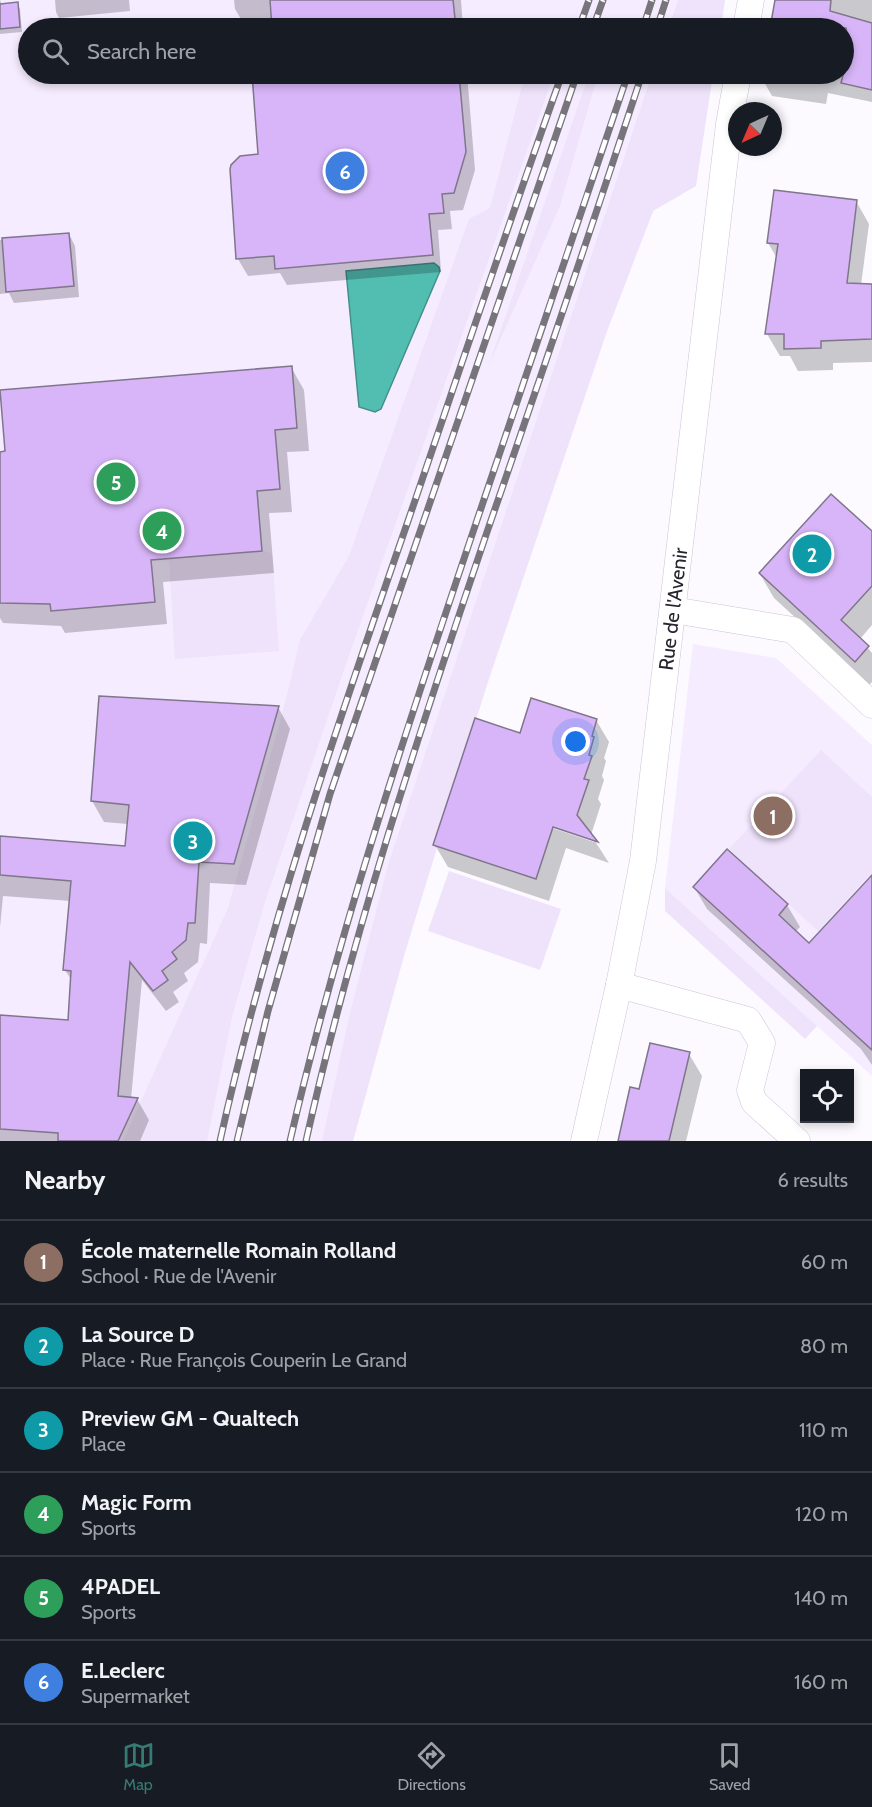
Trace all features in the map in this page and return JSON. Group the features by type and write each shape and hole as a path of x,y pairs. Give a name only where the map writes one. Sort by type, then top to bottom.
{"street":[{"path":"748,18 751,0"},
{"name":"Rue de l'Avenir","path":"584,1141 619,985 643,861 729,124 736,84"},
{"path":"673,610 793,630 869,695"},
{"path":"619,985 748,1020 762,1043 750,1090 754,1102 797,1141"}],"shaded area":[{"path":"0,0 678,0 672,18 18,18 18,84 649,84 648,87 696,100 607,331 433,845 353,1141 0,1141"},
{"path":"678,0 725,0 722,18 672,18"},
{"path":"522,84 550,84 345,667 265,902 232,1017 207,1141 123,1141 228,908 285,703 300,640 349,556 469,219 490,208"},
{"path":"586,84 595,84 560,206 488,367"},
{"path":"649,84 711,84 696,186 653,211 607,331 488,681 404,956 353,1141 322,1141 351,1009 388,865"},
{"path":"434,263 440,271 381,409 375,412 359,407 346,271"},
{"path":"262,551 272,553 279,651 175,659 169,559"},
{"path":"693,644 776,658 872,745 872,1076 665,888"},
{"path":"821,750 872,797 872,880 868,877 818,931 729,849"},
{"path":"449,871 561,909 540,970 428,931"},
{"path":"665,888 817,1026 805,1039 665,911"}],"building":[{"path":"270,0 453,0 455,18 271,18"},
{"path":"775,0 831,0 830,11 872,23 872,90 845,84 854,84 854,18 772,18"},
{"path":"18,2 18,27 0,29 0,4"},
{"path":"253,84 460,84 466,152 454,193 442,194 444,213 429,214 433,255 275,269 274,256 236,259 230,169 240,156 258,154"},
{"path":"774,190 857,200 847,283 872,284 872,339 821,341 821,348 784,349 784,334 765,334 778,244 767,243"},
{"path":"69,233 74,286 6,292 2,238"},
{"path":"292,366 297,428 275,430 280,489 257,491 262,551 151,560 155,602 51,611 50,604 0,603 0,452 5,451 0,390"},
{"path":"831,494 872,531 872,586 841,620 869,646 855,662 759,573"},
{"path":"99,696 279,706 234,864 199,862 195,923 188,923 186,940 172,952 177,959 162,971 168,980 153,991 130,962 118,1096 138,1098 118,1141 58,1141 58,1133 0,1129 0,1015 68,1020 71,971 63,970 71,881 0,875 0,836 125,846 129,805 91,801"},
{"path":"531,698 597,719 589,755 592,756 584,779 589,780 577,815 598,842 553,827 536,879 433,845 475,718 520,733"},
{"path":"727,849 788,904 779,915 809,943 872,875 872,1050 693,887"},
{"path":"650,1043 690,1052 669,1141 618,1141 630,1087 639,1089"}],"railway":[{"path":"583,18 589,0"},
{"path":"597,18 603,0"},
{"path":"646,18 652,0"},
{"path":"660,18 666,0"},
{"path":"220,1141 259,984 305,828 355,674 558,84"},
{"path":"237,1141 268,1011 330,794 574,84"},
{"path":"290,1141 329,987 398,758 625,84"},
{"path":"306,1141 344,987 388,834 639,84"}],"place":[{"name":"E.Leclerc","path":"345,171"},
{"name":"4PADEL","path":"116,482"},
{"name":"Magic Form","path":"162,531"},
{"name":"La Source D","path":"812,554"},
{"name":"École maternelle Romain Rolland","path":"773,816"},
{"name":"Preview GM - Qualtech","path":"193,841"}]}
